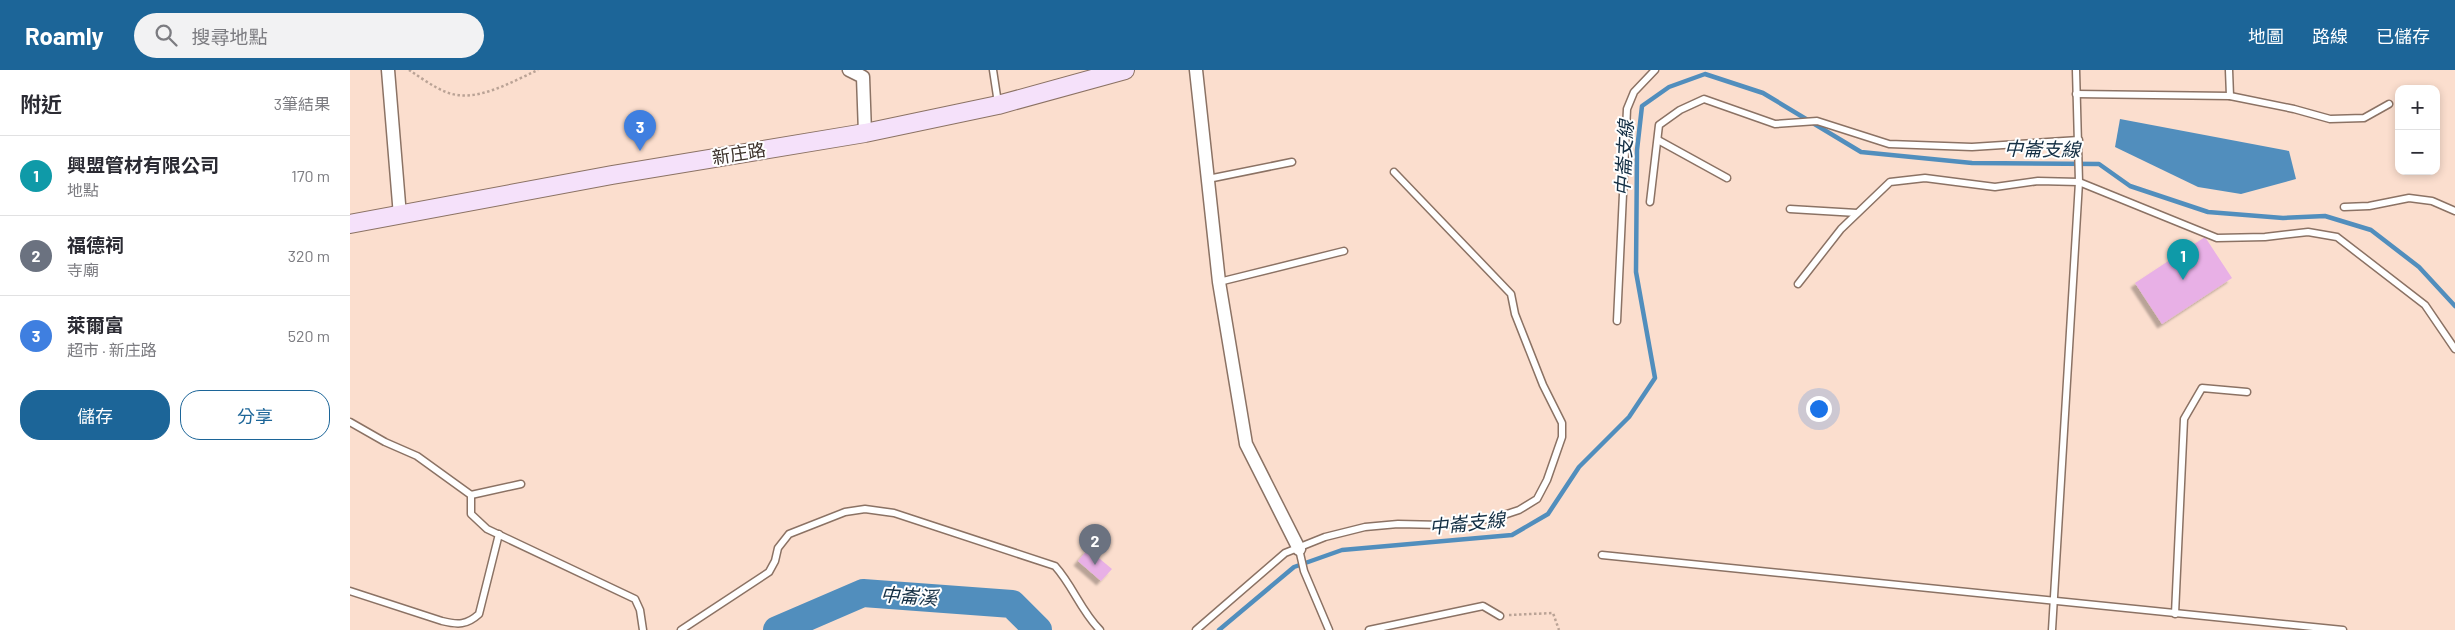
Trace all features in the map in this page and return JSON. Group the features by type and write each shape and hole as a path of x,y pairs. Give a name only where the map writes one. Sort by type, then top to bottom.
{"street":[{"path":"388,70 400,216"},
{"path":"849,70 863,77 865,133"},
{"name":"新庄路","path":"350,224 612,175 865,133 998,105 1125,70"},
{"path":"1196,70 1219,282 1246,444 1300,549"}],"lane":[{"path":"993,70 998,105"},
{"path":"1617,322 1627,109 1634,92 1655,70"},
{"path":"2052,630 2079,182 2076,70"},
{"path":"2229,70 2230,96"},
{"path":"2076,94 2230,96 2294,109 2330,119 2364,118 2389,104"},
{"path":"1650,202 1660,125 1680,110 1704,100 1776,124 1817,121 1889,144 1972,147 2079,140"},
{"path":"1658,140 1727,178"},
{"path":"1208,179 1292,162"},
{"path":"1196,630 1285,553 1300,549 1324,537 1365,527 1398,524 1444,525 1495,518 1519,510 1537,499 1547,480 1562,437 1562,423 1543,385 1516,314 1511,294 1394,172"},
{"path":"1798,284 1841,228 1890,182 1925,178 1995,187 2038,182 2079,182 2217,238 2265,237 2308,232 2337,237 2425,305 2455,349"},
{"path":"2344,208 2409,198 2432,201 2455,211"},
{"path":"1790,209 1857,213"},
{"path":"1219,282 1344,251"},
{"path":"2175,614 2184,419 2202,388 2247,392"},
{"path":"350,422 385,442 417,456 471,495 521,484"},
{"path":"471,495 471,514 487,529 634,599 640,610 642,630"},
{"path":"682,630 769,572 775,561 778,548 789,534 845,512 865,509 894,513 1055,566 1069,582 1089,619 1100,630"},
{"path":"350,591 455,625 470,622 480,614 499,534"},
{"path":"1300,549 1304,571 1329,630"},
{"path":"1602,555 2343,630"},
{"path":"1369,630 1483,606 1500,616"}],"path":[{"path":"409,70 445,92 467,96 482,95 538,70"},
{"path":"1500,616 1553,613 1559,630"}],"water":[{"path":"2120,119 2289,151 2296,179 2241,194 2198,187 2115,147"}],"building":[{"path":"2205,237 2232,278 2162,324 2135,283"},
{"path":"1088,549 1112,569 1101,581 1078,561"}],"waterway":[{"name":"中崙支線","path":"1219,630 1294,567 1342,550 1512,535 1548,514 1579,467 1629,417 1655,378 1636,272 1637,150 1642,106 1669,87 1705,74 1763,93 1861,152 1972,163 2099,164 2130,186 2208,212 2283,218 2325,216 2371,230 2419,267 2455,306"},
{"name":"中崙溪","path":"777,630 863,593 1012,604 1038,630"}],"place":[{"name":"萊爾富","path":"640,151"},
{"name":"興盟管材有限公司","path":"2183,280"},
{"name":"福德祠","path":"1095,565"}]}
